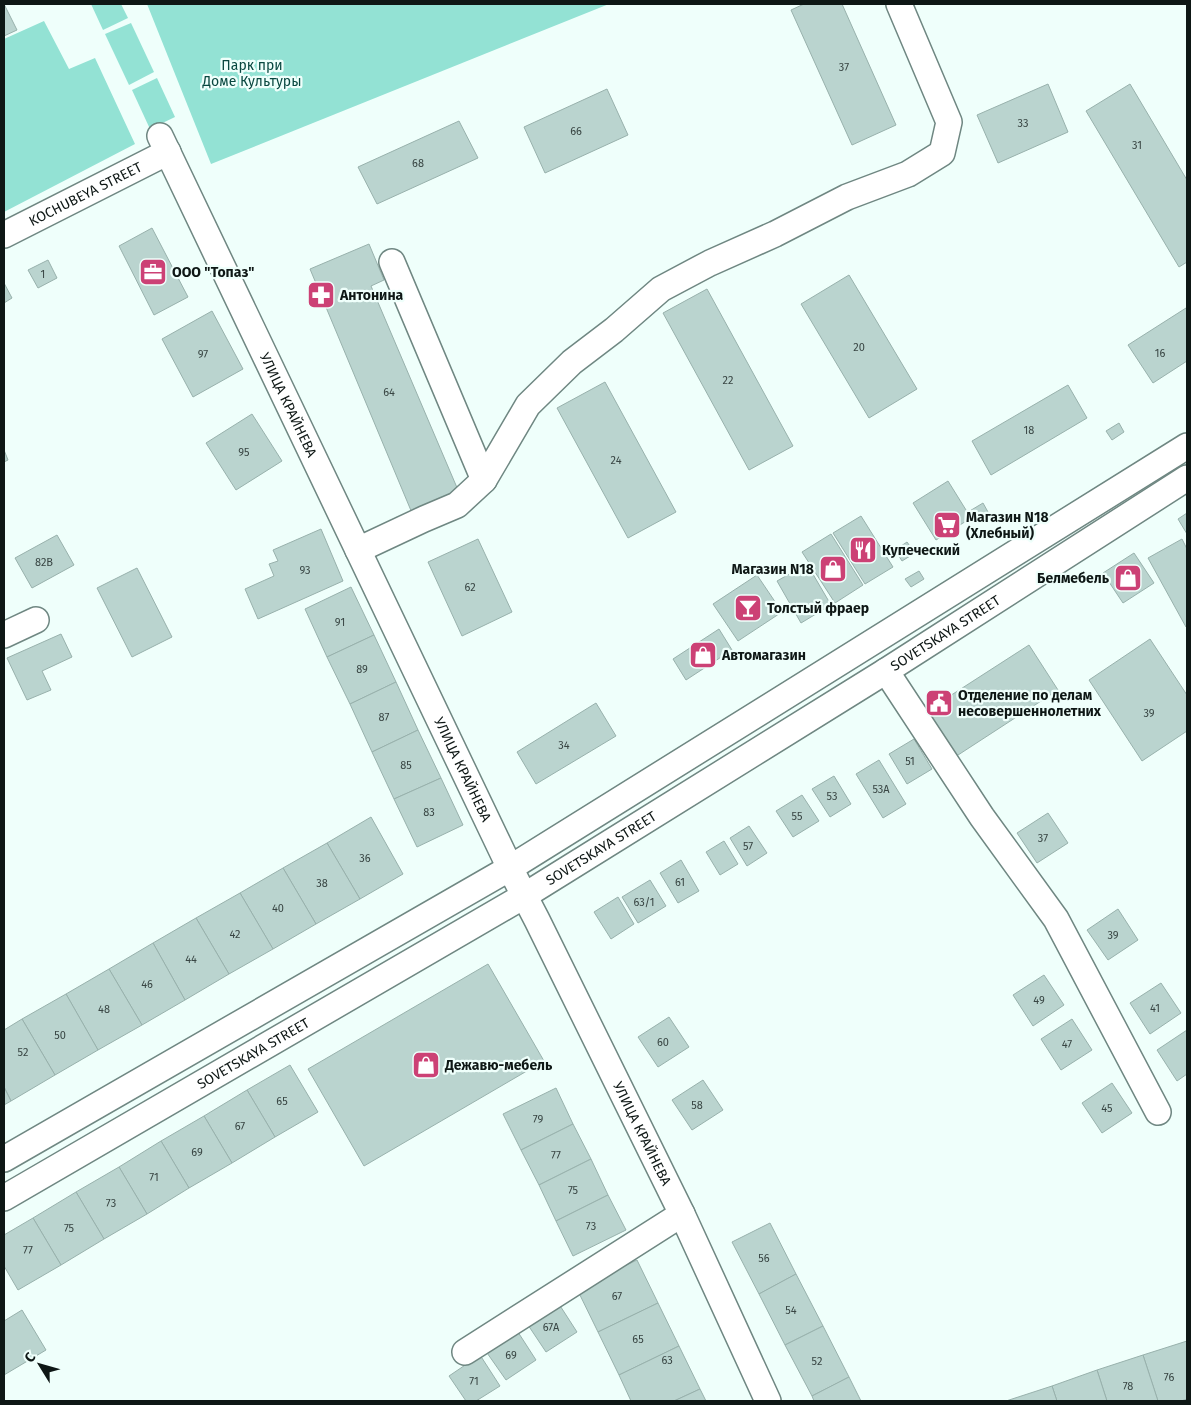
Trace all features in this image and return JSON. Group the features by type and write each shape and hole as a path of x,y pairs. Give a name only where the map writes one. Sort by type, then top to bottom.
{"street":[{"path":"358,550 457,505 484,480 528,405 572,362 614,330 661,289 710,263 775,234 847,197 908,174 942,153 949,122 899,4"},
{"name":"KOCHUBEYA STREET","path":"4,235 164,144"},
{"name":"УЛИЦА КРАЙНЕВА","path":"164,144 510,868 682,1214 768,1401"},
{"path":"392,262 484,480"},
{"path":"4,1159 510,868 1187,446"},
{"name":"SOVETSKAYA STREET","path":"4,1198 524,896 886,671 1187,478"},
{"path":"4,635 36,620"},
{"path":"886,671 982,818 1056,919 1158,1112"},
{"path":"465,1352 682,1214"}],"green space":[{"path":"91,4 121,4 128,18 103,30"},
{"name":"Парк при Доме Культуры","path":"147,4 609,4 211,164"},
{"path":"44,21 69,69 95,58 135,144 4,212 4,39"},
{"path":"131,23 154,72 129,85 105,34"},
{"path":"157,78 175,117 150,129 132,90"}],"building":[{"path":"4,4 17,30 4,36"},
{"path":"804,4 842,4 896,125 852,145 791,10"},
{"path":"1048,84 1068,132 998,163 977,115"},
{"path":"1130,84 1187,180 1187,262 1179,267 1086,111"},
{"path":"607,89 628,135 545,173 524,127"},
{"path":"459,121 478,158 377,204 358,167"},
{"name":"ООО \"Топаз\"","path":"152,228 188,297 154,315 119,246"},
{"path":"369,244 384,280 371,286 458,490 412,513 310,269"},
{"path":"48,260 57,278 38,288 28,270"},
{"path":"849,275 917,389 869,418 801,304"},
{"path":"4,283 12,298 4,303"},
{"path":"707,289 793,446 749,470 663,313"},
{"path":"1186,308 1187,361 1153,383 1128,345"},
{"path":"212,311 243,369 193,397 162,339"},
{"path":"605,382 676,512 628,538 557,408"},
{"path":"1068,385 1087,418 991,475 972,441"},
{"path":"252,414 282,461 236,490 206,443"},
{"path":"1119,423 1124,432 1112,440 1106,431"},
{"path":"4,450 8,460 4,462"},
{"path":"948,481 971,518 936,540 913,503"},
{"path":"983,503 988,512 974,521 968,512"},
{"path":"1187,513 1187,534 1178,519"},
{"name":"Купеческий","path":"861,516 893,567 865,584 833,533"},
{"path":"321,529 343,581 258,619 245,589 274,576 269,564 278,561 273,550"},
{"name":"Магазин N18","path":"831,534 863,585 835,603 802,552"},
{"path":"57,535 74,565 32,588 15,558"},
{"path":"478,539 512,612 462,636 428,562"},
{"path":"1182,539 1187,549 1187,627 1148,558"},
{"path":"907,542 915,553 902,561 895,550"},
{"name":"Белмебель","path":"1134,553 1154,583 1123,603 1103,573"},
{"path":"807,564 831,605 801,623 777,581"},
{"path":"137,568 172,637 132,657 97,588"},
{"path":"919,571 924,579 911,587 905,579"},
{"name":"Толстый фраер","path":"757,575 782,612 738,641 713,604"},
{"path":"351,587 374,635 327,657 305,609"},
{"name":"Автомагазин","path":"719,629 732,650 686,680 673,659"},
{"path":"61,634 72,657 42,671 51,690 27,700 7,658"},
{"path":"374,635 396,682 350,704 327,657"},
{"path":"1150,639 1187,695 1187,731 1142,761 1089,680"},
{"path":"1029,645 1058,690 955,757 925,712"},
{"path":"396,682 418,730 372,752 350,704"},
{"path":"596,703 616,736 536,784 517,752"},
{"path":"418,730 441,778 394,799 372,752"},
{"path":"914,739 932,769 907,784 889,754"},
{"path":"879,760 906,804 883,818 856,774"},
{"path":"834,776 851,804 830,817 812,789"},
{"path":"441,778 463,825 417,847 394,799"},
{"path":"802,795 819,821 793,837 776,811"},
{"path":"1048,813 1068,843 1037,863 1017,833"},
{"path":"371,817 403,874 360,899 327,843"},
{"path":"749,826 767,853 747,866 730,838"},
{"path":"724,841 738,864 720,875 706,852"},
{"path":"327,843 360,899 316,924 283,868"},
{"path":"681,860 699,891 678,903 660,873"},
{"path":"283,868 316,924 273,949 240,893"},
{"path":"650,880 666,906 638,923 622,897"},
{"path":"240,893 273,949 229,974 196,918"},
{"path":"618,897 634,924 611,939 594,912"},
{"path":"1118,909 1138,940 1108,960 1087,930"},
{"path":"196,918 229,974 185,1000 153,943"},
{"path":"153,943 185,1000 142,1025 109,969"},
{"name":"Дежавю-мебель","path":"488,964 544,1061 364,1166 308,1069"},
{"path":"109,969 142,1025 98,1050 66,994"},
{"path":"1044,975 1064,1005 1033,1026 1013,995"},
{"path":"1161,983 1181,1013 1150,1034 1130,1003"},
{"path":"66,994 98,1050 55,1075 22,1019"},
{"path":"669,1017 689,1047 658,1067 638,1037"},
{"path":"22,1019 55,1075 11,1101 4,1087 4,1030"},
{"path":"1072,1019 1092,1050 1061,1070 1041,1039"},
{"path":"1187,1030 1187,1074 1177,1081 1157,1050"},
{"path":"290,1065 318,1112 275,1137 247,1090"},
{"path":"703,1080 723,1110 692,1130 672,1100"},
{"path":"1112,1083 1132,1113 1102,1133 1082,1103"},
{"path":"4,1087 11,1101 4,1105"},
{"path":"556,1088 573,1124 521,1150 503,1114"},
{"path":"247,1090 275,1137 232,1163 204,1116"},
{"path":"204,1116 232,1163 189,1188 161,1141"},
{"path":"573,1124 591,1159 539,1185 521,1150"},
{"path":"161,1141 189,1188 147,1214 119,1167"},
{"path":"591,1159 608,1195 556,1221 539,1185"},
{"path":"119,1167 147,1214 104,1239 76,1192"},
{"path":"76,1192 104,1239 61,1265 33,1218"},
{"path":"608,1195 626,1230 573,1256 556,1221"},
{"path":"33,1218 61,1265 18,1290 4,1266 4,1235"},
{"path":"770,1223 796,1274 759,1294 732,1242"},
{"path":"637,1260 658,1303 598,1332 577,1289"},
{"path":"796,1274 823,1326 785,1345 759,1294"},
{"path":"557,1301 577,1332 546,1352 526,1322"},
{"path":"658,1303 679,1346 619,1375 598,1332"},
{"path":"22,1310 46,1350 4,1375 4,1321"},
{"path":"823,1326 849,1377 812,1396 785,1345"},
{"path":"516,1329 536,1360 506,1380 485,1350"},
{"path":"1187,1341 1187,1399 1181,1401 1158,1401 1143,1355"},
{"path":"679,1346 700,1389 674,1401 631,1401 619,1375"},
{"path":"480,1355 500,1386 476,1401 466,1401 449,1376"},
{"path":"1143,1355 1158,1401 1107,1401 1097,1370"},
{"path":"1097,1370 1107,1401 1057,1401 1052,1386"},
{"path":"849,1377 861,1401 814,1401 812,1396"},
{"path":"1052,1386 1057,1401 1006,1401"},
{"path":"700,1389 706,1401 674,1401"}],"place":[{"name":"ООО \"Топаз\"","path":"153,272"},
{"name":"Антонина","path":"321,295"},
{"name":"Магазин N18 (Хлебный)","path":"947,525"},
{"name":"Купеческий","path":"863,550"},
{"name":"Магазин N18","path":"833,569"},
{"name":"Белмебель","path":"1128,578"},
{"name":"Толстый фраер","path":"748,608"},
{"name":"Автомагазин","path":"703,655"},
{"name":"Отделение по делам несовершеннолетних","path":"939,703"},
{"name":"Дежавю-мебель","path":"426,1065"}]}
